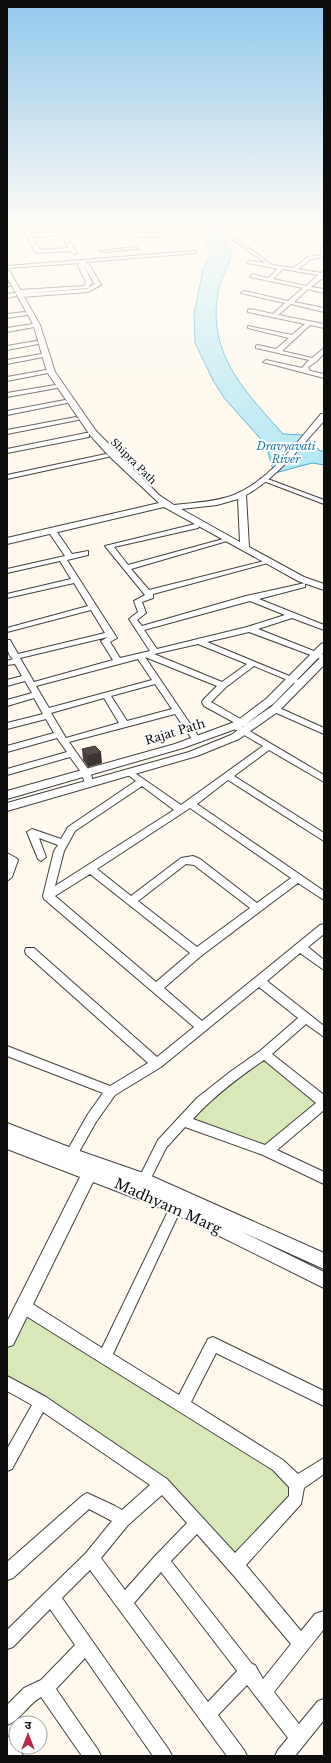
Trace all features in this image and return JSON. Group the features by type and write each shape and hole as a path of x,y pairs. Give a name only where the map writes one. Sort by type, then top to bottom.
{"street":[{"name":"Shipra Path","path":"22,308 34,326 36,343 46,372 86,435 142,493 301,579 324,587"},
{"name":"Shipra Path","path":"23,308 34,326 51,372 93,433 165,506 195,526 302,585 324,593"},
{"path":"274,316 282,308"},
{"path":"250,311 324,326"},
{"path":"7,316 25,314"},
{"path":"278,351 309,323"},
{"path":"7,330 34,326"},
{"path":"250,327 294,337"},
{"path":"7,348 36,343"},
{"path":"258,347 315,360"},
{"path":"307,371 305,367 315,360 324,350"},
{"path":"7,362 41,356"},
{"path":"266,362 324,376"},
{"path":"7,379 46,372"},
{"path":"7,395 55,387"},
{"path":"7,413 65,402"},
{"path":"7,541 165,506 217,502 242,494 265,477 324,416"},
{"path":"7,432 76,419"},
{"path":"7,452 86,435"},
{"path":"7,477 106,456"},
{"path":"265,477 324,502"},
{"path":"242,494 245,548"},
{"path":"195,526 109,546 148,593 149,598 138,602 142,613 133,617 139,629 158,682 197,740"},
{"path":"52,530 76,580 113,638 105,641 118,661"},
{"path":"127,568 135,564 223,541"},
{"path":"7,571 85,553"},
{"path":"148,593 264,563"},
{"path":"7,596 76,580"},
{"path":"139,629 249,598 302,585"},
{"path":"249,598 324,628"},
{"path":"7,630 92,606"},
{"path":"7,683 29,681 200,642 250,629 292,615"},
{"path":"250,629 321,657"},
{"path":"7,663 16,659 110,634"},
{"path":"200,642 296,680"},
{"path":"7,643 36,696 85,772 89,784"},
{"name":"Rajat Path","path":"7,795 240,727 321,657 324,646"},
{"path":"147,654 223,685"},
{"path":"253,663 223,685 206,703 269,746 324,779"},
{"name":"Rajat Path","path":"7,807 192,754 275,709 296,680"},
{"path":"7,726 106,695 158,682"},
{"path":"106,695 125,725"},
{"path":"7,704 36,696"},
{"path":"275,709 323,730"},
{"path":"7,749 125,725 178,710"},
{"path":"48,896 89,868 182,810 269,746"},
{"path":"7,772 74,754"},
{"path":"129,772 140,782 182,810"},
{"path":"228,776 324,838"},
{"path":"48,896 59,851 71,829 140,782"},
{"path":"190,804 324,896"},
{"path":"41,857 32,832 63,843"},
{"path":"7,857 13,860 7,877"},
{"path":"130,901 184,861 189,859 197,862 257,908"},
{"path":"89,868 197,953"},
{"path":"156,988 197,953 298,878"},
{"path":"48,896 202,1026"},
{"path":"71,1155 92,1118 111,1091 157,1064 324,928"},
{"path":"301,948 324,966"},
{"path":"30,951 157,1064"},
{"path":"259,981 324,1032"},
{"path":"144,1180 162,1144 201,1102 234,1075 264,1054 306,1017"},
{"path":"7,1052 111,1091"},
{"path":"264,1054 324,1103 267,1151"},
{"path":"183,1121 267,1151 324,1178"},
{"name":"Madhyam Marg","path":"7,1129 71,1155 144,1180 324,1261"},
{"name":"Madhyam Marg","path":"7,1142 176,1206 324,1280"},
{"path":"7,1339 90,1173"},
{"path":"105,1357 176,1206"},
{"path":"23,1306 278,1465 297,1484 296,1499 235,1565"},
{"path":"182,1405 212,1344 324,1399"},
{"path":"7,1383 41,1402 162,1484 235,1565 300,1644"},
{"path":"7,1464 41,1402"},
{"path":"297,1484 324,1466"},
{"path":"8,1637 52,1598 123,1520 162,1484"},
{"path":"7,1572 87,1501 110,1511 123,1520"},
{"path":"124,1602 197,1524"},
{"path":"90,1558 238,1756"},
{"path":"162,1560 249,1671 299,1738"},
{"path":"52,1598 163,1756"},
{"path":"264,1691 300,1644 321,1620 324,1620"},
{"path":"7,1717 32,1692 39,1688 45,1688 86,1645"},
{"path":"208,1714 249,1671"},
{"path":"45,1688 92,1756"},
{"path":"284,1756 324,1707"},
{"path":"7,1745 14,1756"}],"green space":[{"path":"264,1054 324,1102 267,1151 183,1121"},
{"path":"23,1306 278,1465 296,1499 240,1570 162,1484 7,1383 7,1339"}],"water":[{"name":"Dravyavati River","path":"195,308 216,308 218,332 223,351 231,368 242,385 268,418 283,434 304,435 320,451 324,451 324,465 312,463 275,473 271,464 267,446 225,399 214,382 195,343"}],"building":[{"path":"95,746 101,752 87,756 82,749"}]}
